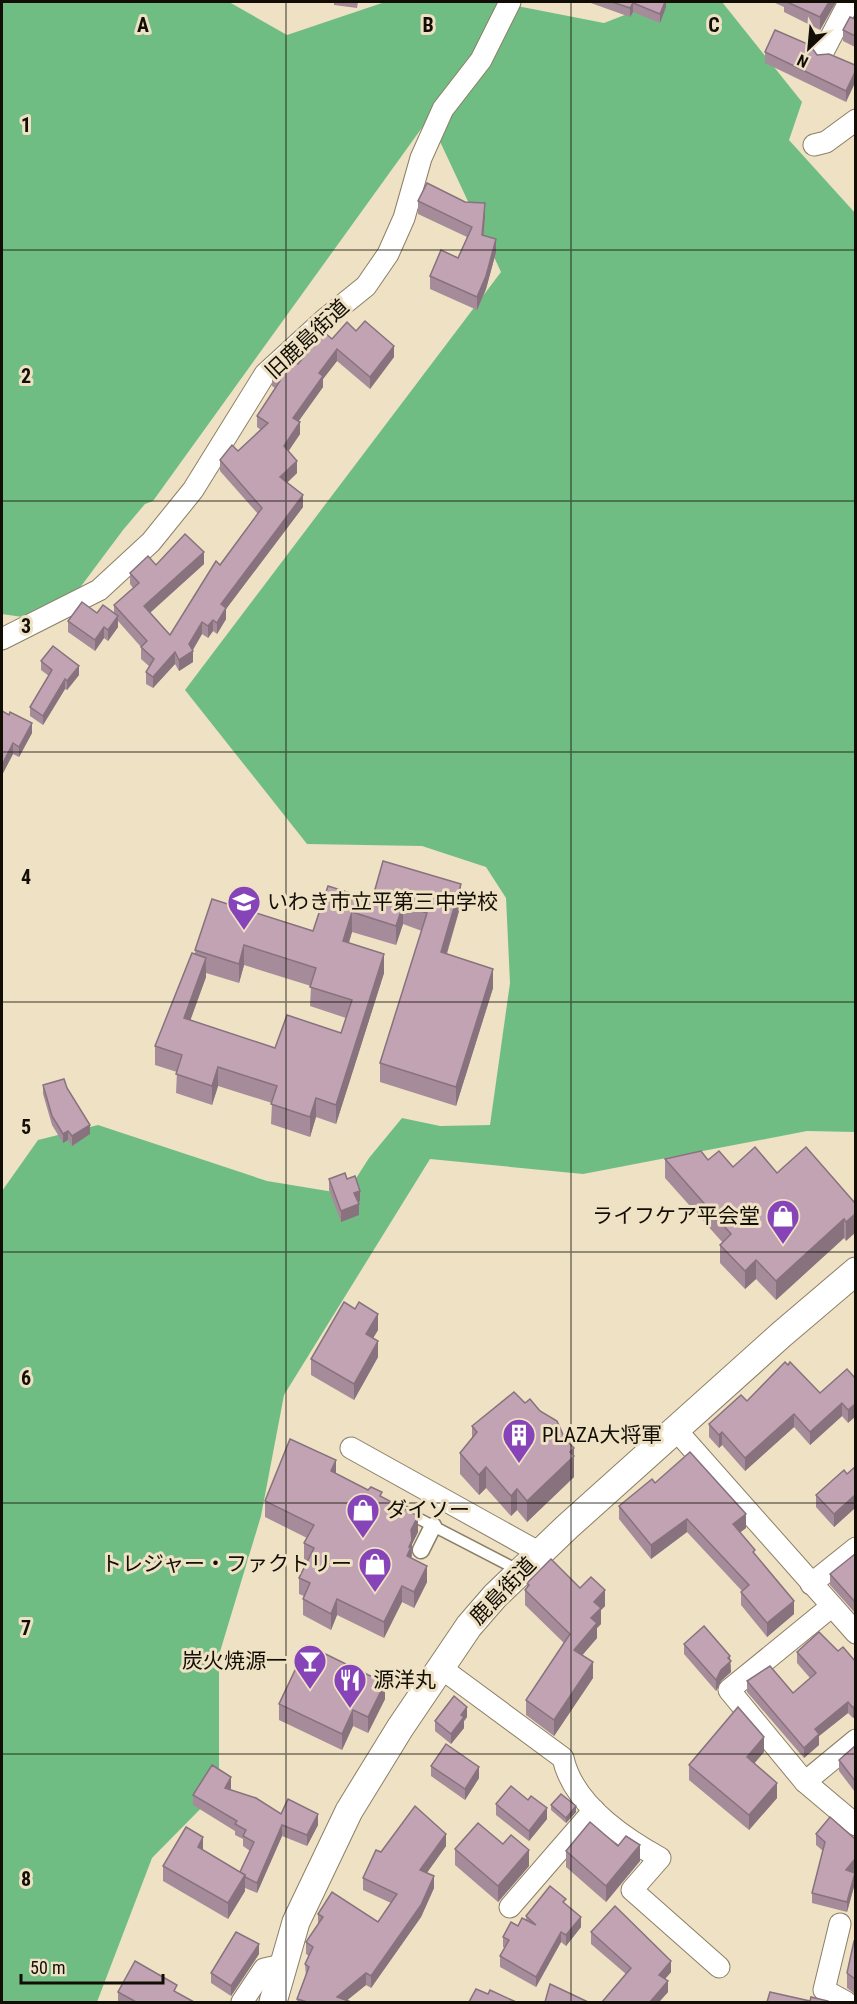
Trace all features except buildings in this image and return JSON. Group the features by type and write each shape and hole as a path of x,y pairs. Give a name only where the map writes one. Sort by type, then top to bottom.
{"street":[{"name":"旧鹿島街道","path":"2,639 99,590 150,542 193,490 266,374 324,320 366,286 388,254 404,218 421,158 443,109 480,60 510,2"},
{"path":"822,54 847,6"},
{"path":"814,145 826,142 855,120"},
{"name":"鹿島街道","path":"273,2002 296,1922 349,1811 400,1728 469,1626 520,1571 855,1271"},
{"path":"676,1430 855,1633"},
{"path":"351,1448 540,1553"},
{"path":"416,1555 433,1526"},
{"path":"811,1584 855,1548"},
{"path":"832,1606 729,1690 805,1782 855,1825"},
{"path":"441,1668 563,1758 565,1768 578,1791 594,1810 623,1836 660,1858 632,1890 719,1967"},
{"path":"805,1782 855,1740"},
{"path":"510,1907 594,1810"},
{"path":"840,1924 824,1990 846,2002"},
{"path":"242,2002 264,1970 282,1965"}],"lane":[{"path":"394,1506 520,1571"}],"green space":[{"path":"2,2 229,2 287,35 385,2 496,2 604,23 658,2 722,2 802,102 789,140 856,214 855,1132 807,1131 583,1174 430,1159 284,1395 261,1516 219,1655 219,1790 152,1858 97,2002 2,2002 2,1191 38,1140 98,1125 267,1181 346,1194 369,1158 402,1118 440,1126 490,1125 510,983 506,898 486,867 422,846 307,844 185,690 501,272 429,118 153,501 145,504 123,530 64,609 36,619 2,614"}],"place":[{"name":"いわき市立平第三中学校","path":"244,931"},
{"name":"ライフケア平会堂","path":"783,1245"},
{"name":"PLAZA大将軍","path":"519,1464"},
{"name":"ダイソー","path":"363,1539"},
{"name":"トレジャー・ファクトリー","path":"375,1593"},
{"name":"炭火焼源一","path":"310,1690"},
{"name":"源洋丸","path":"350,1709"}]}
